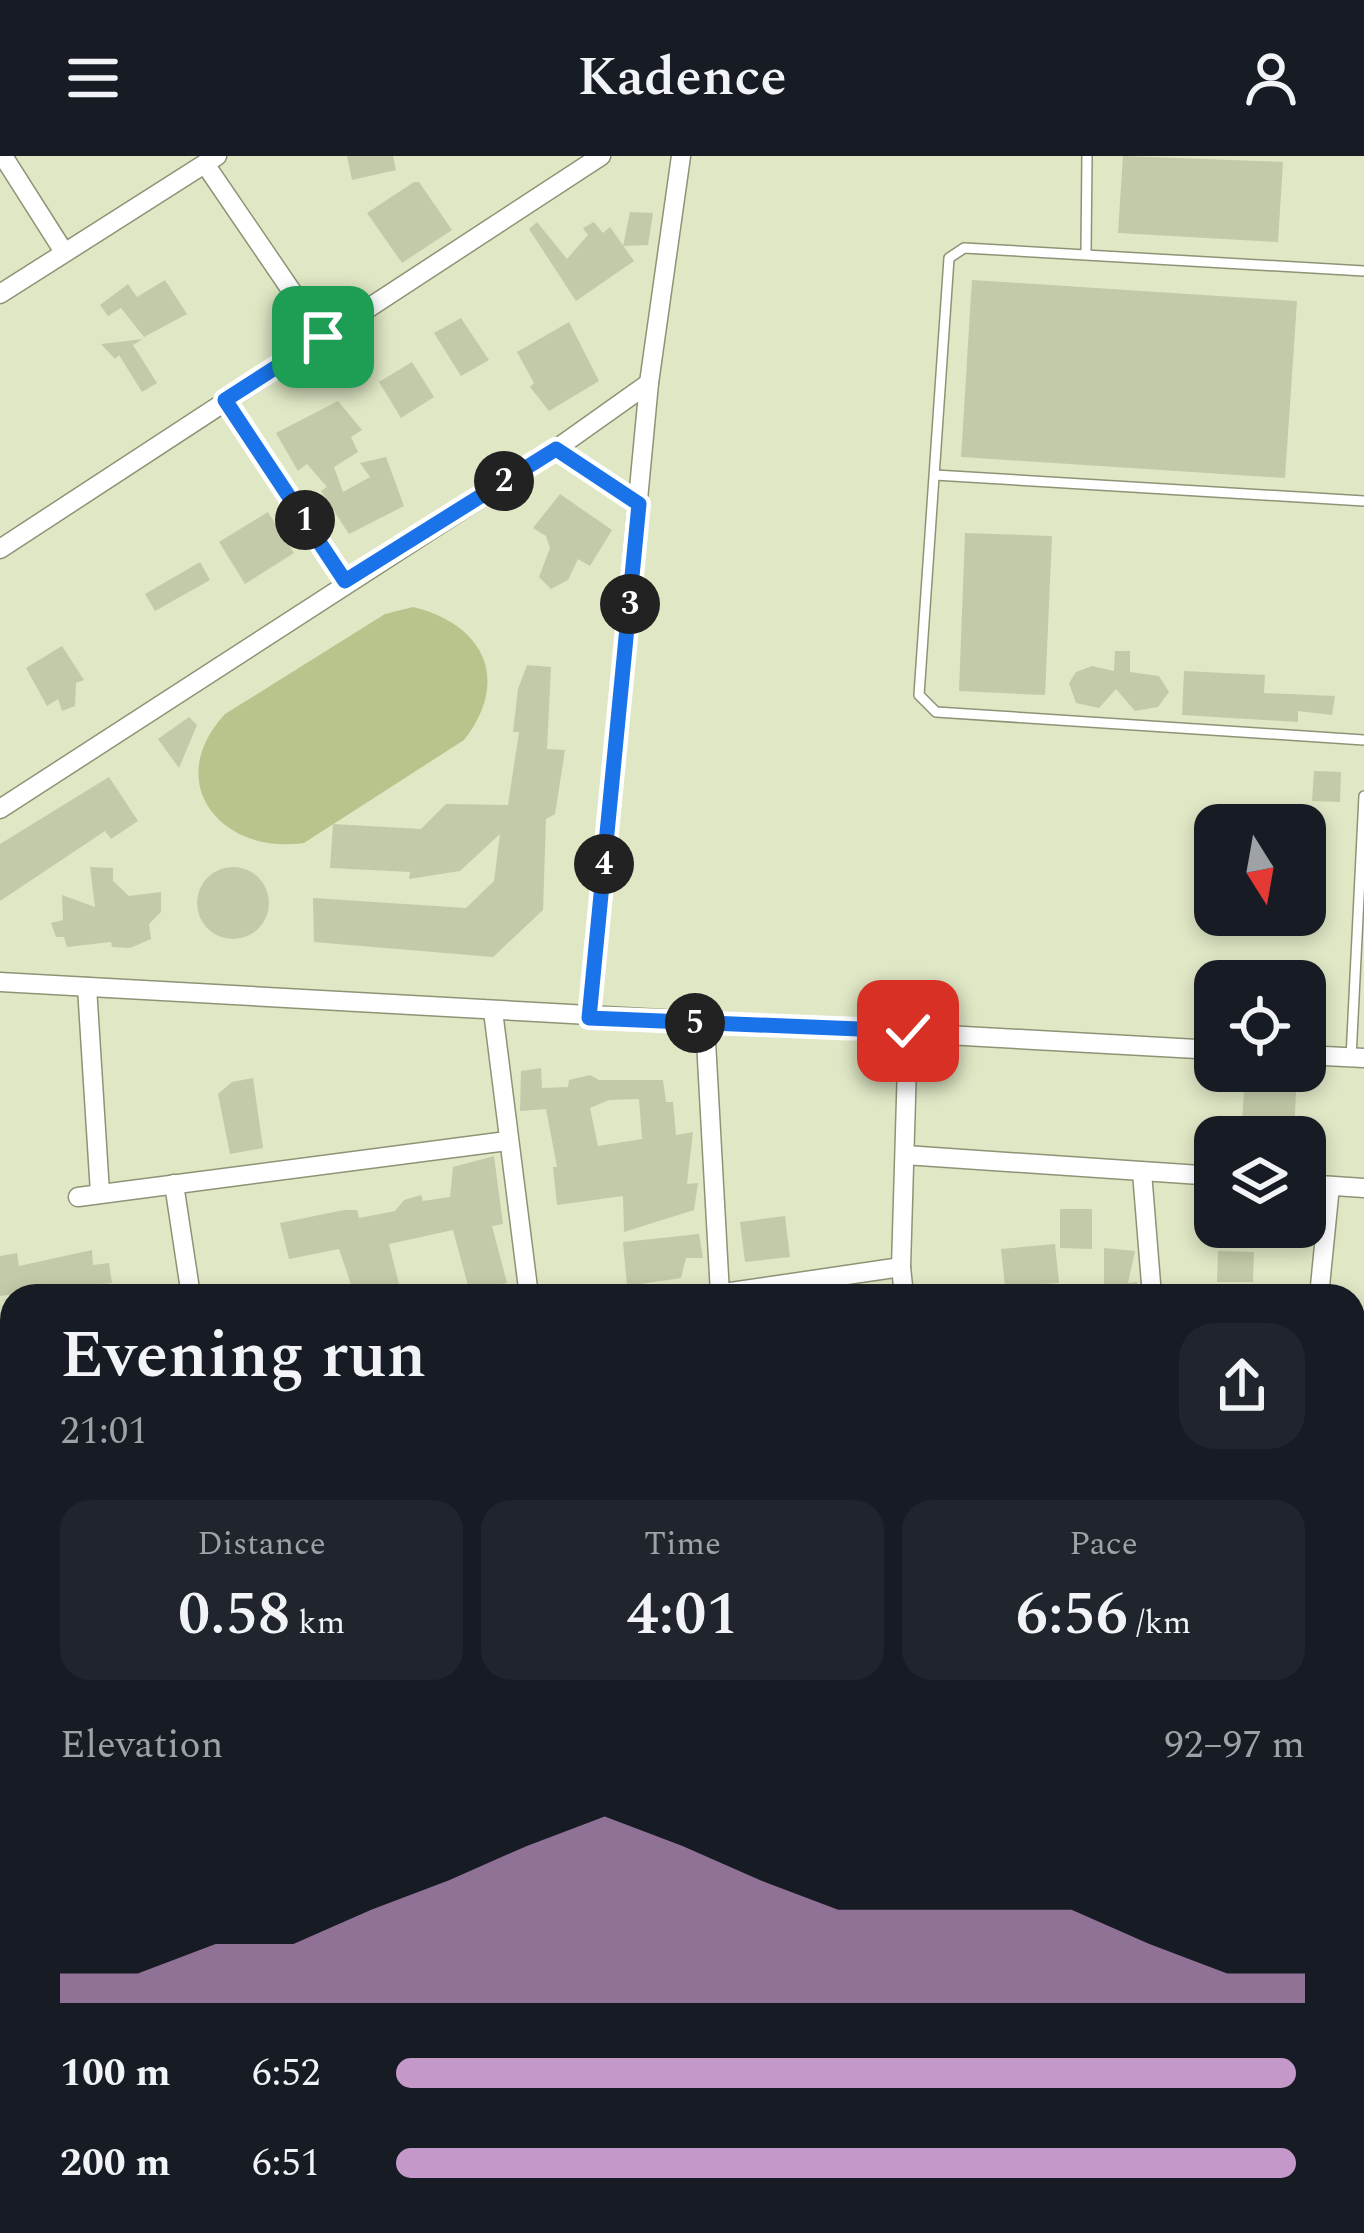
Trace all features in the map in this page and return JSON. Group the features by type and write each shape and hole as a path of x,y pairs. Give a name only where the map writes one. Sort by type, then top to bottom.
{"street":[{"path":"3,156 64,252"},
{"path":"0,549 602,156"},
{"path":"589,1018 649,383 681,156"},
{"path":"0,294 211,160 323,337"},
{"path":"0,809 345,581 556,449 649,383"},
{"path":"225,400 345,581"},
{"path":"556,449 639,504"},
{"path":"0,982 1194,1048"},
{"path":"87,987 100,1193"},
{"path":"493,1011 527,1284"},
{"path":"705,1023 712,1284"},
{"path":"903,1284 908,1031"},
{"path":"1326,1056 1358,1058"},
{"path":"78,1197 507,1142"},
{"path":"905,1156 1194,1175"},
{"path":"1142,1172 1151,1284"},
{"path":"174,1184 189,1284"},
{"path":"1326,1186 1364,1188"},
{"path":"1320,1284 1330,1186"},
{"path":"786,1284 901,1267"}],"lane":[{"path":"1086,251 1087,156"},
{"path":"1364,271 1086,251 964,248 949,259 919,694 924,705 936,712 1364,740"},
{"path":"935,475 1364,502"},
{"path":"1358,1058 1364,796"}],"green space":[{"path":"413,607 458,627 483,657 486,696 464,740 304,843 274,844 225,825 209,808 200,788 199,765 207,740 225,714 385,614"}],"building":[{"path":"347,156 393,156 396,170 352,180"},
{"path":"1123,156 1283,162 1278,242 1118,233"},
{"path":"419,182 452,230 402,263 367,213"},
{"path":"630,212 653,213 648,245 623,246"},
{"path":"537,222 567,259 588,235 583,228 594,222 603,233 610,227 634,261 576,301 529,229"},
{"path":"165,280 187,314 144,337 121,308 108,316 100,305 128,284 137,297"},
{"path":"972,280 1297,301 1285,478 961,457"},
{"path":"461,318 489,360 461,376 434,333"},
{"path":"569,322 599,381 549,411 530,387 534,383 517,352"},
{"path":"143,339 133,345 157,383 142,392 119,355 115,359 101,344"},
{"path":"412,362 434,397 401,418 379,382"},
{"path":"338,401 362,430 351,437 358,452 334,467 343,492 370,477 360,463 386,457 404,506 349,534 321,491 327,487 307,464 298,471 276,433"},
{"path":"560,494 612,530 590,566 578,559 568,580 551,589 539,577 550,548 546,536 533,528"},
{"path":"268,512 294,553 245,584 219,542"},
{"path":"965,533 1052,536 1045,695 959,691"},
{"path":"200,562 210,580 155,611 145,594"},
{"path":"62,646 84,680 76,683 75,706 62,711 58,699 47,706 26,668"},
{"path":"1115,651 1130,651 1130,672 1159,676 1169,692 1158,707 1135,711 1116,689 1099,708 1076,703 1069,683 1076,672 1092,666 1114,671"},
{"path":"527,665 551,667 547,749 565,750 555,814 546,819 543,910 493,957 314,942 313,898 466,908 494,881 500,834 460,871 409,879 410,872 330,868 333,824 421,829 446,804 508,805 519,732 513,732 518,689"},
{"path":"1184,671 1265,675 1264,693 1335,696 1332,715 1298,711 1298,722 1182,715"},
{"path":"189,717 197,725 179,768 158,739"},
{"path":"1314,771 1341,772 1340,802 1312,801"},
{"path":"109,777 138,821 111,839 105,831 0,901 0,844"},
{"path":"90,867 113,868 113,881 129,896 161,892 161,912 149,924 151,939 130,948 112,947 111,942 67,947 64,937 56,937 51,923 63,920 62,895 95,907"},
{"path":"233,867 258,878 269,903 258,928 233,939 208,928 197,903 208,878"},
{"path":"541,1068 542,1088 568,1087 569,1080 590,1075 599,1080 663,1080 666,1102 673,1102 676,1135 693,1132 687,1184 698,1183 694,1210 624,1232 623,1196 557,1205 553,1167 557,1167 546,1109 520,1111 521,1071","holes":["639,1099 642,1139 598,1146 590,1108 609,1100"]},
{"path":"253,1078 263,1148 230,1154 218,1094 232,1082"},
{"path":"1244,1092 1296,1092 1295,1116 1242,1116"},
{"path":"494,1156 503,1224 492,1226 507,1283 468,1284 453,1230 389,1244 399,1284 351,1284 339,1249 289,1259 280,1223 344,1210 357,1210 359,1218 395,1211 404,1200 421,1195 423,1201 450,1197 453,1167"},
{"path":"1060,1209 1092,1209 1092,1249 1060,1248"},
{"path":"785,1216 790,1257 745,1262 740,1222"},
{"path":"699,1234 703,1258 686,1258 681,1278 627,1284 623,1242"},
{"path":"1055,1244 1059,1283 1005,1284 1001,1249"},
{"path":"1104,1248 1135,1251 1128,1283 1137,1284 1104,1284"},
{"path":"92,1250 93,1265 109,1263 112,1283 0,1284 0,1256 17,1253 19,1266"},
{"path":"1218,1251 1254,1252 1253,1282 1217,1282"}],"route":[{"path":"323,337 225,400 345,581 556,449 639,504 589,1018 908,1031"}]}
